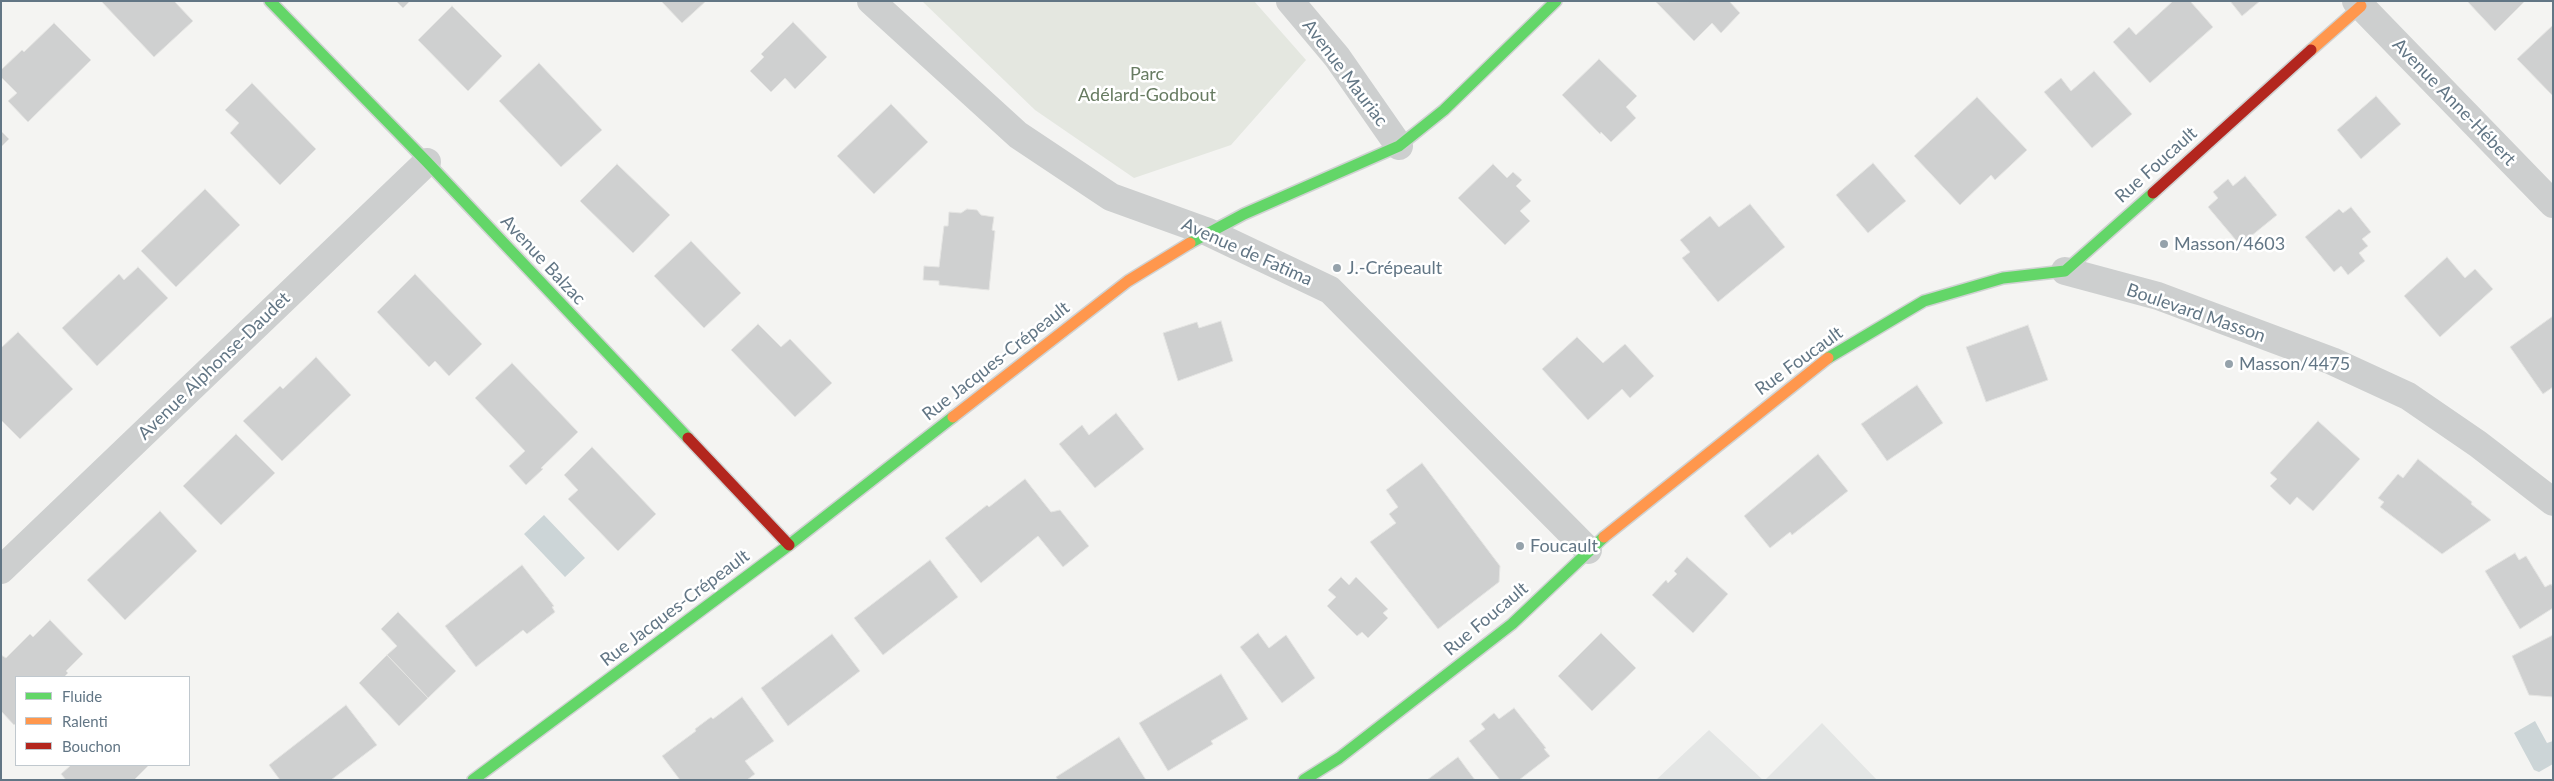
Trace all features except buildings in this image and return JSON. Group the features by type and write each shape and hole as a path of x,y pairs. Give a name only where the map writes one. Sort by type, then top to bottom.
{"street":[{"name":"Avenue Balzac","path":"270,1 427,162 789,545"},
{"name":"Avenue de Fatima","path":"870,1 1018,135 1111,197 1208,232 1330,290 1588,550"},
{"name":"Avenue Mauriac","path":"1290,1 1337,57 1399,146"},
{"name":"Rue Jacques-Crépeault","path":"473,780 789,545 1128,281 1208,232 1244,214 1399,146 1444,110 1556,1"},
{"name":"Avenue Anne-Hébert","path":"2358,4 2553,204"},
{"name":"Rue Foucault","path":"1304,780 1339,758 1512,624 1588,550 1823,361 1924,302 2003,278 2064,271 2358,4"},
{"name":"Avenue Alphonse-Daudet","path":"1,570 427,162"},
{"name":"Boulevard Masson","path":"2064,271 2158,296 2332,361 2408,396 2478,444 2553,502"}],"shaded area":[{"path":"544,515 585,558 565,577 524,534"},
{"path":"2535,721 2547,743 2553,741 2553,764 2539,772 2534,770 2514,733"},
{"path":"1822,723 1877,780 1765,780"},
{"path":"1709,730 1763,780 1656,780"}],"green space":[{"name":"Parc Adélard-Godbout","path":"922,1 1254,1 1306,60 1231,145 1134,178 1035,110"}],"traffic: fast":[{"path":"270,1 427,162 688,438"},
{"path":"1190,243 1244,214 1399,146 1444,110 1556,1"},
{"path":"1828,358 1924,301 2003,278 2065,271 2153,193"},
{"path":"473,780 789,545 953,417"},
{"path":"1304,780 1339,758 1512,624 1604,537"}],"traffic: slow":[{"path":"2311,50 2361,6"},
{"path":"953,417 1128,281 1190,243"},
{"path":"1604,537 1828,358"}],"traffic: jam":[{"path":"2153,193 2311,50"},
{"path":"688,438 789,545"}],"place":[{"name":"Masson/4603","path":"2164,244"},
{"name":"J.-Crépeault","path":"1337,268"},
{"name":"Masson/4475","path":"2229,364"},
{"name":"Foucault","path":"1520,546"}]}
